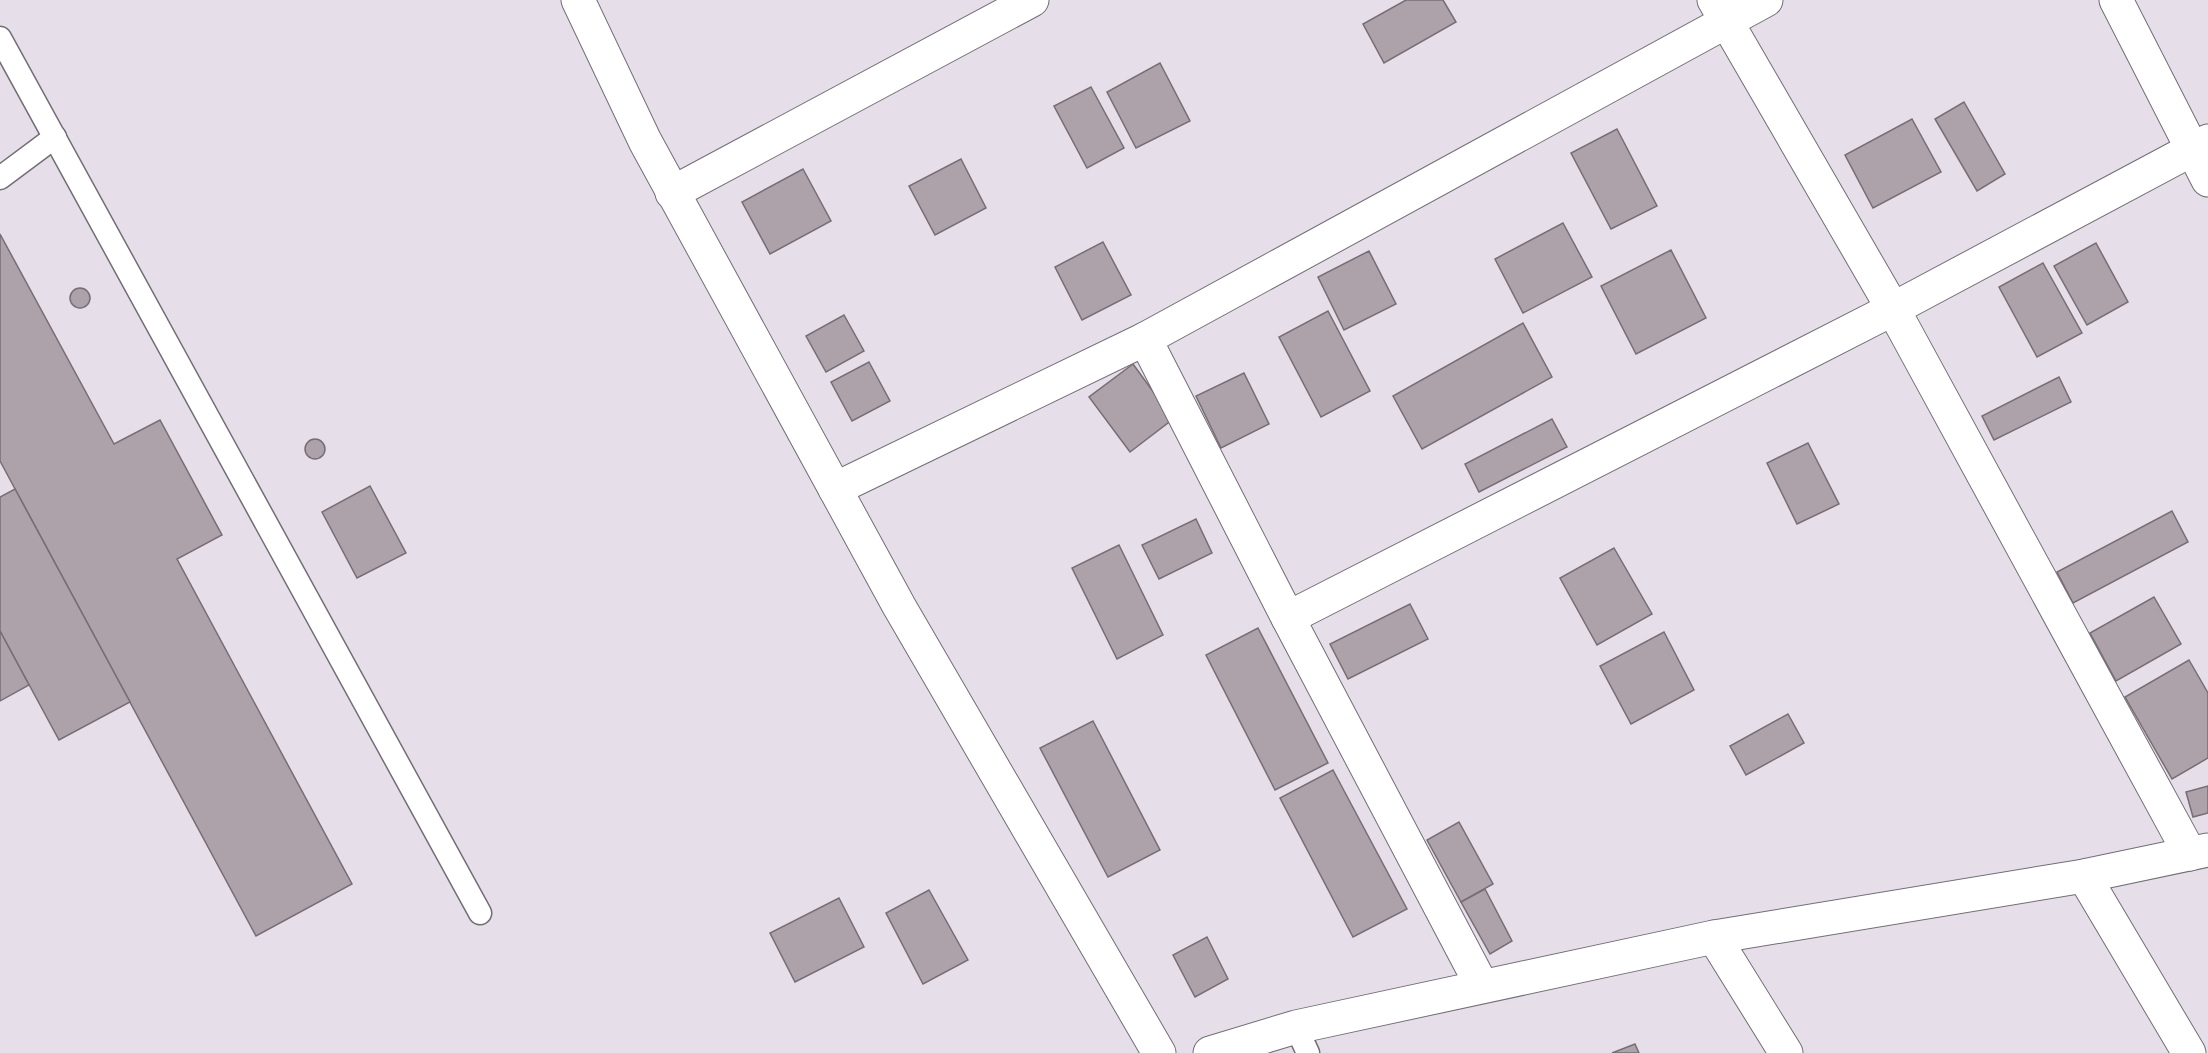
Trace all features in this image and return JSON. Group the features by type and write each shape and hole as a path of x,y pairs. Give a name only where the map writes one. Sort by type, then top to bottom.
{"street":[{"path":"578,0 672,193 904,616 1159,1053"},
{"path":"672,193 1032,0"},
{"path":"835,489 1145,339 1720,11 1766,0"},
{"path":"2116,0 2200,145 2208,180"},
{"path":"1210,1053 1302,1040 1482,986 1714,937 2084,876 2199,852 1893,309 1720,11"},
{"path":"1288,618 1893,309 2200,145"},
{"path":"1145,339 1288,618 1482,986"},
{"path":"2084,876 2189,1053"},
{"path":"1714,937 1786,1053"}],"lane":[{"path":"0,38 480,913"},
{"path":"0,178 55,138"}],"building":[{"path":"1406,0 1443,0 1456,22 1384,63 1363,24"},
{"path":"1160,63 1190,121 1136,148 1107,92"},
{"path":"1091,87 1124,148 1087,168 1054,106"},
{"path":"1964,102 2005,174 1977,191 1935,119"},
{"path":"1912,119 1941,172 1873,208 1845,155"},
{"path":"1617,129 1657,206 1611,229 1571,153"},
{"path":"961,159 986,208 935,235 909,186"},
{"path":"803,169 831,221 770,254 742,202"},
{"path":"1563,223 1592,277 1523,313 1495,259"},
{"path":"0,234 114,444 160,420 222,535 177,559 352,884 256,936 0,461"},
{"path":"1103,242 1131,295 1082,320 1055,267"},
{"path":"2096,243 2128,302 2087,325 2054,266"},
{"path":"1671,250 1706,318 1636,354 1601,286"},
{"path":"1369,251 1396,304 1344,330 1318,277"},
{"path":"2043,263 2082,333 2037,357 1999,287"},
{"path":"80,288 87,291 90,298 87,305 80,308 73,305 70,298 73,291"},
{"path":"1328,311 1370,391 1321,417 1279,337"},
{"path":"844,315 864,351 826,372 806,336"},
{"path":"1523,323 1552,377 1422,449 1393,396"},
{"path":"869,362 890,401 852,421 831,382"},
{"path":"1133,364 1173,419 1130,452 1089,397"},
{"path":"1244,373 1269,424 1221,448 1196,396"},
{"path":"2059,377 2071,402 1994,440 1982,416"},
{"path":"1552,419 1567,447 1479,492 1465,464"},
{"path":"315,439 322,442 325,449 322,456 315,459 308,456 305,449 308,442"},
{"path":"1808,443 1839,504 1797,524 1767,463"},
{"path":"370,486 406,553 357,578 322,512"},
{"path":"15,489 130,702 59,740 0,631 0,497"},
{"path":"2172,511 2188,542 2073,603 2057,572"},
{"path":"1196,519 1212,553 1159,579 1142,545"},
{"path":"1119,545 1163,635 1117,659 1072,568"},
{"path":"1614,548 1652,614 1597,645 1560,578"},
{"path":"2154,597 2181,644 2116,681 2090,633"},
{"path":"1410,604 1428,639 1348,679 1330,644"},
{"path":"1258,628 1328,763 1275,790 1206,655"},
{"path":"0,631 29,685 0,701"},
{"path":"1664,632 1694,690 1631,724 1600,666"},
{"path":"2189,660 2208,693 2208,758 2172,779 2125,697"},
{"path":"1788,714 1804,743 1746,775 1730,746"},
{"path":"1093,721 1160,850 1108,877 1040,748"},
{"path":"1333,770 1407,909 1353,937 1280,798"},
{"path":"2208,786 2208,813 2193,817 2186,792"},
{"path":"1459,822 1493,884 1461,902 1427,840"},
{"path":"1485,889 1512,941 1490,954 1461,902"},
{"path":"929,890 968,960 923,984 886,913"},
{"path":"839,898 864,947 795,982 770,933"},
{"path":"1207,937 1228,979 1195,997 1173,955"},
{"path":"1635,1044 1639,1053 1612,1053"}]}
